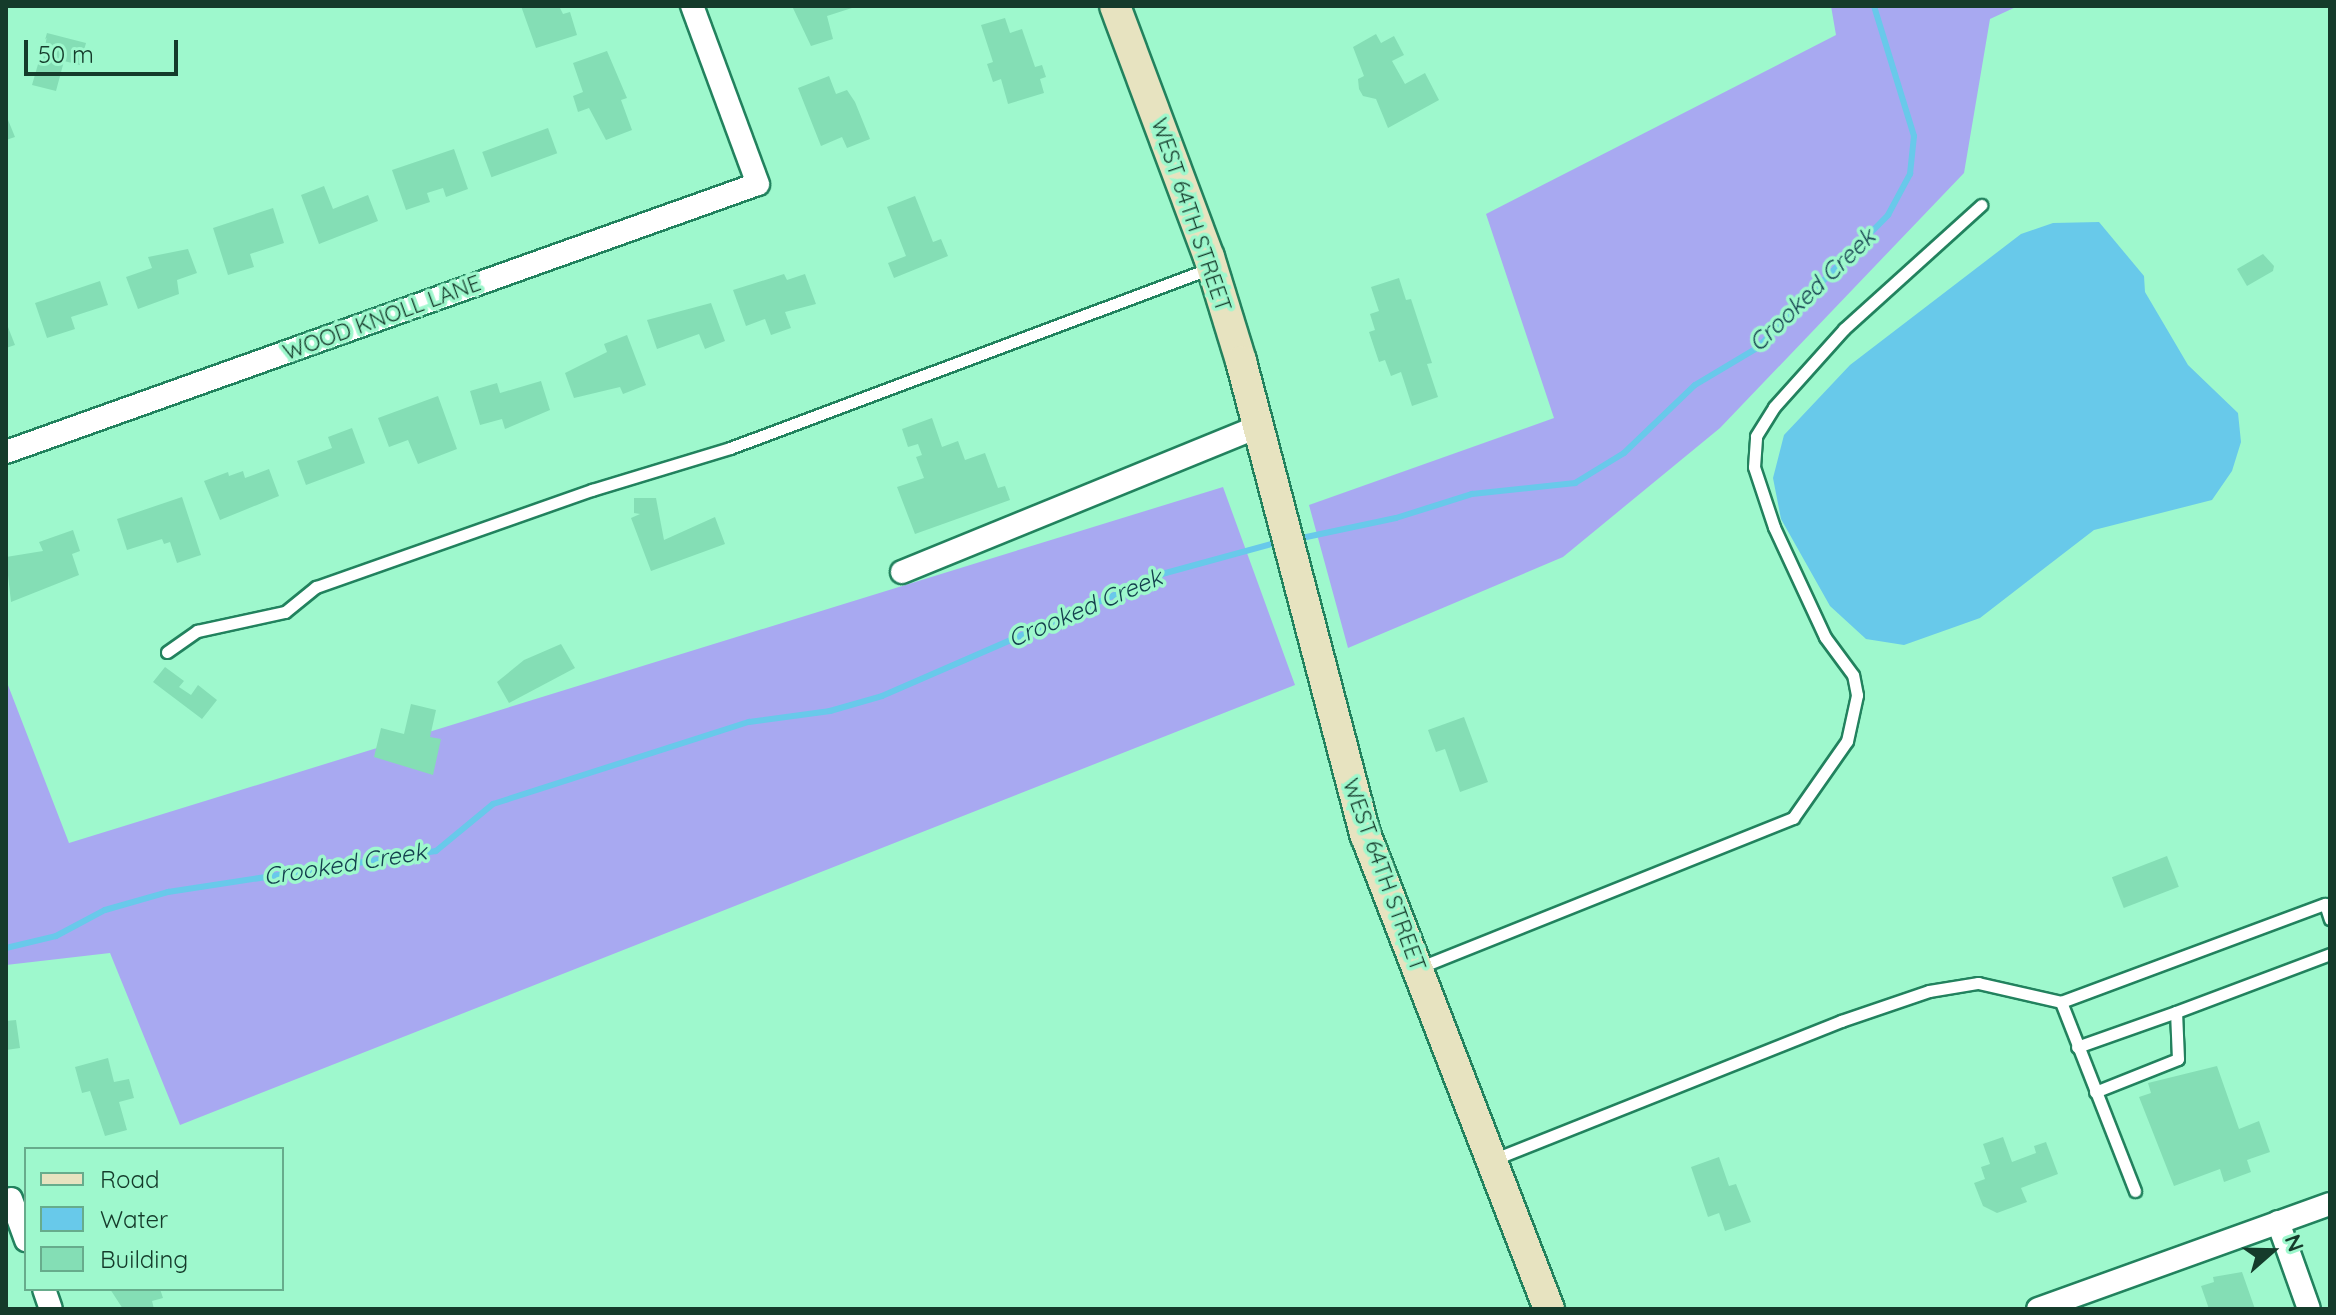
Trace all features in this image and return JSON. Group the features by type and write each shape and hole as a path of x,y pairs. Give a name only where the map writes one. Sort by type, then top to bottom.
{"street":[{"name":"WOOD KNOLL LANE","path":"6,452 758,184 692,6"},
{"name":"WEST 64TH STREET","path":"1115,6 1212,268 1258,427 1366,836 1549,1309"},
{"path":"902,572 1258,427"},
{"path":"11,1199 24,1235"},
{"path":"2038,1309 2330,1204"},
{"path":"2278,1222 2309,1309"}],"lane":[{"path":"1417,968 1793,818 1847,741 1857,695 1853,675 1825,637 1774,527 1754,467 1756,436 1774,407 1844,329 1981,205"},
{"path":"167,652 197,631 285,612 316,587 730,448 1212,268"},
{"path":"1492,1161 1746,1057 1929,991 1978,983 2061,1002 2325,904 2330,919"},
{"path":"2077,1047 2330,954"},
{"path":"2061,1002 2135,1191"},
{"path":"2095,1092 2178,1059 2176,1012"}],"shaded area":[{"path":"1831,6 2018,6 1990,19 1964,173 1720,428 1563,557 1348,648 1309,505 1554,418 1486,214 1836,35"},
{"path":"1223,487 1295,685 180,1125 110,953 6,965 6,680 69,843"}],"water":[{"path":"2099,222 2144,276 2145,292 2188,365 2238,413 2241,442 2232,471 2212,500 2094,530 1980,618 1904,645 1866,639 1830,606 1781,519 1773,478 1784,435 1850,365 2021,234 2053,223"}],"building":[{"path":"521,6 559,6 563,14 570,12 577,35 536,48"},
{"path":"792,6 855,7 827,16 833,39 811,46"},
{"path":"1005,18 1010,33 1022,29 1035,67 1042,65 1046,77 1040,79 1044,93 1008,104 1001,79 993,82 987,64 993,62 981,25"},
{"path":"47,33 86,43 80,65 64,61 56,91 32,85"},
{"path":"1376,34 1381,43 1394,36 1404,55 1392,61 1405,84 1425,73 1439,100 1388,128 1376,99 1363,96 1359,89 1358,79 1364,76 1353,47"},
{"path":"607,51 627,98 621,100 632,130 606,140 589,108 578,112 573,96 583,92 573,63"},
{"path":"829,76 836,94 847,90 855,102 870,139 847,148 842,137 821,146 798,88"},
{"path":"6,115 15,137 6,140"},
{"path":"548,128 557,153 491,177 482,152"},
{"path":"454,149 468,189 446,197 443,188 427,193 430,202 406,210 392,170"},
{"path":"324,186 333,209 368,195 378,221 319,244 301,195"},
{"path":"915,196 933,242 941,239 948,256 894,278 888,263 906,256 887,207"},
{"path":"273,208 284,243 250,254 254,267 228,275 213,228"},
{"path":"188,249 197,273 177,280 179,294 138,309 126,277 152,268 148,257"},
{"path":"2263,254 2274,266 2273,271 2247,286 2237,269"},
{"path":"784,274 787,280 805,274 816,304 785,312 791,328 771,335 765,319 746,326 733,290"},
{"path":"1399,278 1406,300 1411,299 1432,363 1427,364 1438,397 1412,406 1401,372 1391,376 1385,360 1379,362 1369,332 1375,330 1370,314 1379,311 1371,287"},
{"path":"100,281 108,305 71,317 75,329 47,338 35,303"},
{"path":"711,303 725,341 705,349 699,334 657,349 647,320"},
{"path":"6,322 15,345 6,348"},
{"path":"627,335 646,385 623,394 620,387 574,398 565,373 607,352 604,344"},
{"path":"541,381 550,410 505,429 502,419 480,425 470,391 497,383 500,393"},
{"path":"438,396 457,449 418,464 408,440 389,447 378,418"},
{"path":"932,418 942,447 958,441 965,460 985,453 998,488 1005,486 1010,500 915,534 897,487 924,478 916,457 922,455 918,444 908,447 902,429"},
{"path":"352,428 365,463 306,485 297,461 332,448 328,437"},
{"path":"269,469 279,496 220,520 204,481 228,472 229,476 243,471 245,478"},
{"path":"182,497 201,555 177,563 170,542 164,544 162,539 127,550 117,519"},
{"path":"634,498 656,498 664,540 715,517 725,544 651,571 631,518 640,514 634,513"},
{"path":"73,530 80,551 72,554 79,575 11,602 6,557 43,551 39,542"},
{"path":"561,644 575,668 509,703 497,682 524,660"},
{"path":"165,667 184,681 179,687 191,695 198,685 217,700 202,719 153,682"},
{"path":"411,704 436,710 430,737 441,739 433,775 374,757 381,728 404,734"},
{"path":"1464,717 1488,782 1460,792 1445,749 1436,752 1428,730"},
{"path":"2167,856 2179,887 2124,908 2112,877"},
{"path":"16,1020 20,1048 6,1050 6,1021"},
{"path":"108,1058 114,1082 129,1079 134,1098 119,1102 127,1130 105,1136 90,1091 82,1093 75,1067"},
{"path":"2217,1066 2239,1129 2259,1121 2270,1152 2247,1160 2251,1172 2224,1182 2220,1169 2174,1186 2139,1097 2151,1093 2148,1083"},
{"path":"2003,1137 2012,1162 2036,1153 2034,1146 2046,1142 2058,1174 2021,1188 2027,1202 1997,1213 1983,1206 1974,1183 1985,1179 1981,1167 1990,1164 1983,1144"},
{"path":"1719,1157 1729,1186 1736,1184 1751,1222 1725,1231 1719,1213 1708,1217 1691,1167"},
{"path":"2242,1272 2255,1309 2209,1309 2201,1286 2214,1282 2213,1277"},
{"path":"111,1291 161,1291 163,1298 152,1301 154,1309 123,1309"}],"waterway":[{"name":"Crooked Creek","path":"1297,539 1396,518 1472,494 1575,483 1624,453 1695,385 1757,348 1888,215 1910,174 1914,136 1874,6"},
{"name":"Crooked Creek","path":"6,948 56,936 105,910 168,892 436,851 493,804 749,722 830,711 882,696 1162,574 1279,542"}]}
